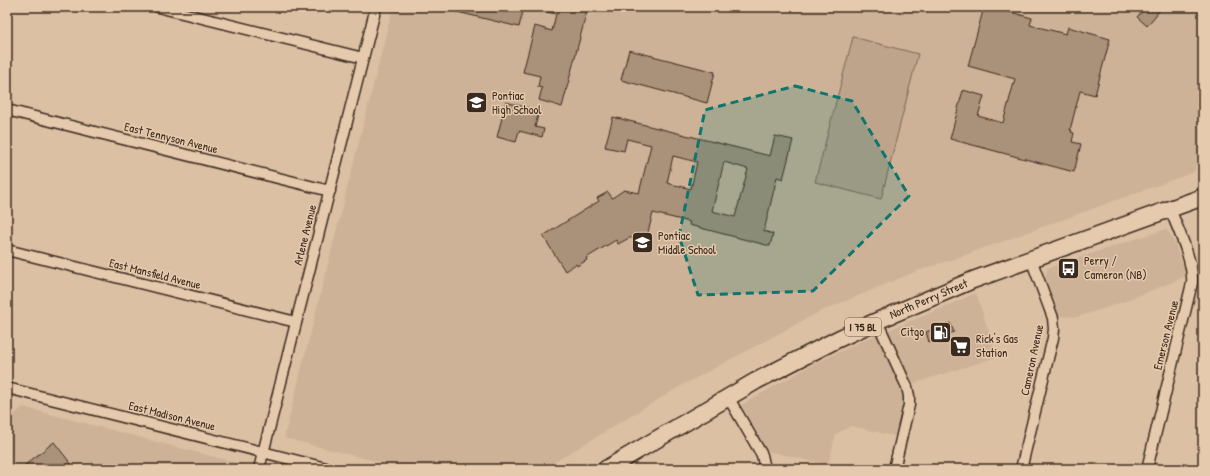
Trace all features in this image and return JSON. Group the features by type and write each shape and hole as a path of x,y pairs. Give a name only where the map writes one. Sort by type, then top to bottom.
{"main road":[{"name":"North Perry Street","path":"606,469 728,397 795,361 877,321 941,293 1203,197"}],"street":[{"path":"158,7 364,58"},
{"name":"Arlene Avenue","path":"259,469 376,7"},
{"name":"East Tennyson Avenue","path":"7,110 330,191"},
{"name":"Emerson Avenue","path":"1147,469 1192,283 1190,262 1170,209"},
{"name":"East Mansfield Avenue","path":"7,250 296,322"},
{"name":"Cameron Avenue","path":"1021,469 1054,329 1052,316 1031,259"},
{"path":"877,321 907,387 909,396 909,408 894,469"},
{"name":"East Madison Avenue","path":"7,388 330,469"},
{"path":"728,397 762,455 765,469"}],"highlighted area":[{"path":"795,86 852,101 909,196 813,291 698,295 679,236 705,110"}],"shaded area":[{"name":"Pontiac Middle School","path":"393,7 1203,7 1203,137 1194,172 915,272 817,313 679,387 543,469 406,469 284,438"},
{"path":"853,37 918,54 881,199 815,182"},
{"path":"1166,229 1172,237 1187,275 1123,302 1078,317 1058,316 1045,275 1048,268"},
{"path":"976,293 997,357 912,384 898,437 851,426 836,434 828,465 767,451 741,405 810,366 866,339"},
{"path":"23,407 249,466 249,469 7,469 7,420"}],"building":[{"path":"449,7 524,7 519,27 449,10"},
{"path":"538,7 588,7 562,107 539,100 542,88 538,87 540,76 523,72 535,26 552,31 556,14 538,10"},
{"path":"984,7 992,7 1032,18 1030,25 1066,34 1068,27 1110,39 1095,95 1080,91 1070,130 1074,133 1072,142 1081,144 1074,172 950,139 963,90 984,96 978,116 1003,123 1015,79 968,66"},
{"path":"1146,7 1156,7 1160,10 1147,26 1137,17"},
{"path":"629,50 715,72 707,103 621,80"},
{"path":"506,102 539,111 535,127 544,129 542,137 519,131 516,142 497,137"},
{"path":"613,117 770,156 775,136 793,140 783,179 777,177 764,231 773,234 770,246 689,225 690,222 653,213 646,240 629,238 618,244 616,240 586,258 587,260 577,266 576,264 565,271 543,236 599,201 597,198 608,192 612,198 624,190 639,193 651,145 627,139 624,151 605,147","holes":["673,156 697,162 691,189 667,183","724,162 748,169 735,217 712,211"]},
{"name":"Citgo","path":"950,323 954,332 929,342 926,332"},
{"name":"Rick's Gas Station","path":"959,338 969,344 966,350 963,349 961,352 953,348"},
{"path":"54,442 75,469 20,469"}],"place":[{"name":"Pontiac High School","path":"476,103"},
{"name":"Pontiac Middle School","path":"643,243"},
{"name":"Perry / Cameron (NB)","path":"1068,268"},
{"name":"Citgo","path":"940,332"},
{"name":"Rick's Gas Station","path":"961,346"}]}
